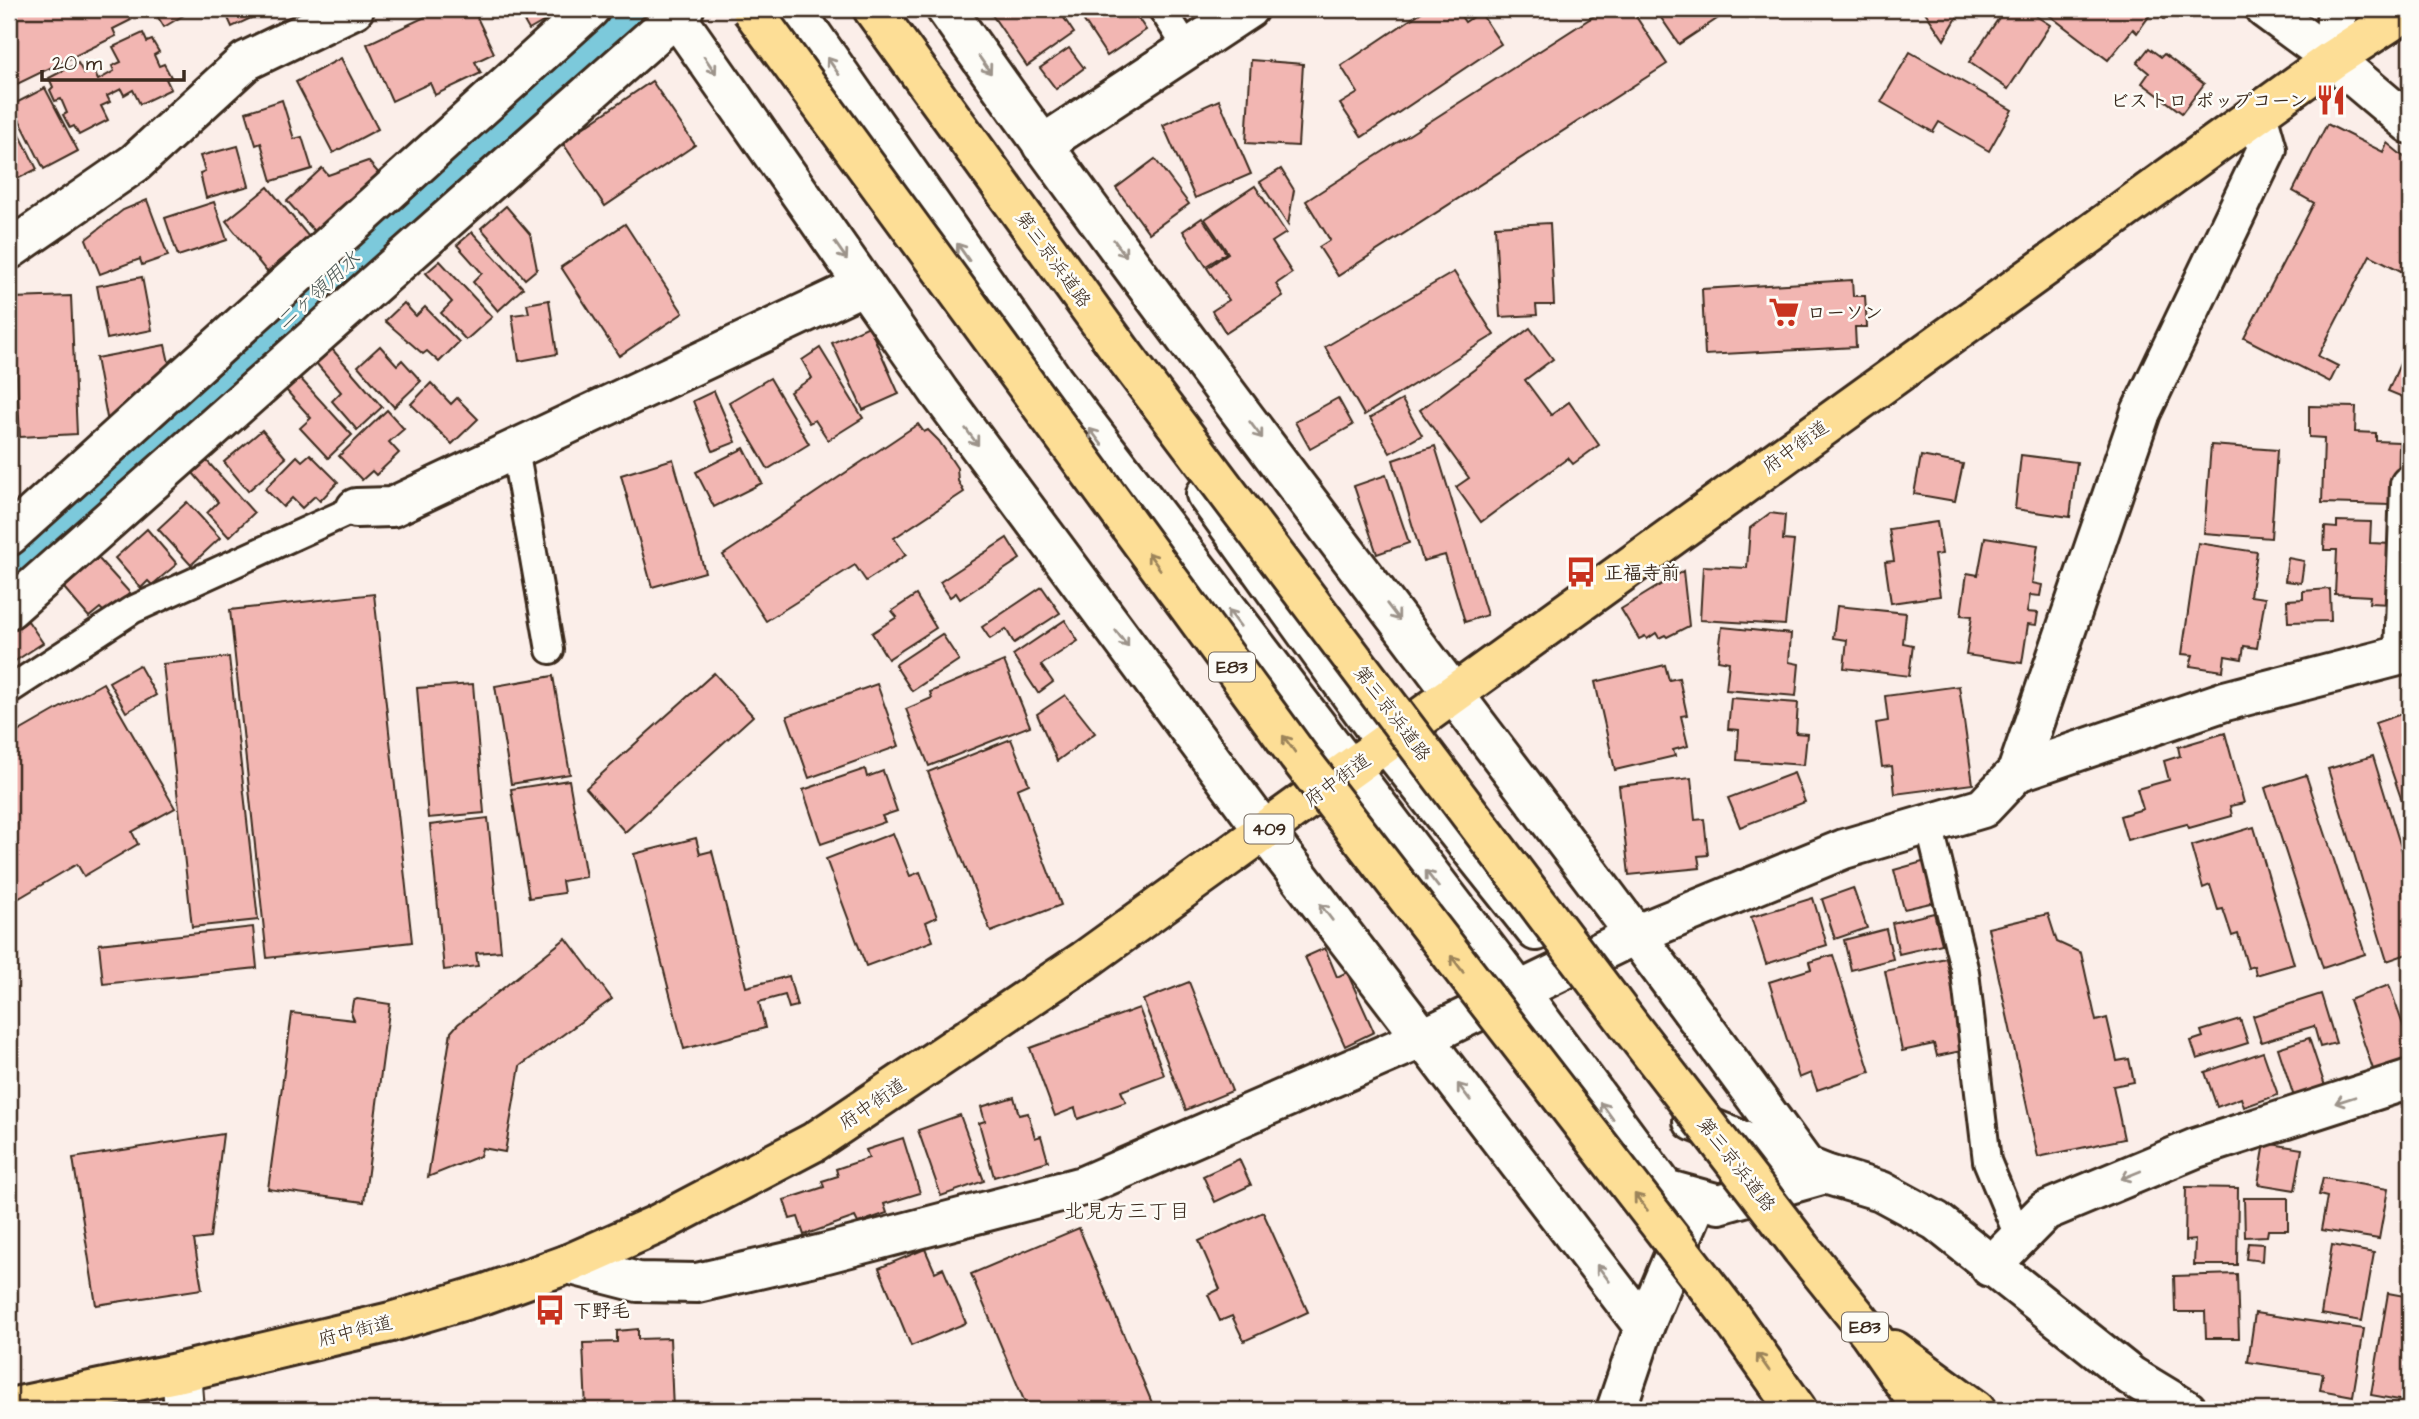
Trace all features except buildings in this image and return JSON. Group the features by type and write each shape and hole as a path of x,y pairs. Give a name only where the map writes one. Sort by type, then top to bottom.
{"highway":[{"name":"E83","path":"751,9 1298,756 1728,1314 1797,1410"},
{"name":"第三京浜道路","path":"873,9 1123,354 1613,1004 1869,1332 1923,1410"},
{"name":"府中街道","path":"9,1408 181,1372 391,1322 485,1294 568,1264 656,1226 814,1142 1085,960 2257,114 2410,9"},
{"path":"1869,1332 1976,1410"}],"street":[{"path":"9,250 135,163 246,61 354,9"},
{"path":"9,536 590,9"},
{"path":"794,9 1053,380 1518,991 1664,1189 1718,1204 1815,1169"},
{"path":"857,9 1386,743 1566,968 1675,1114 1815,1169 1881,1191 1936,1222 2131,1376 2187,1410"},
{"path":"946,9 1042,145 1815,1169"},
{"path":"1042,145 1248,9"},
{"path":"2265,9 2333,60 2410,124"},
{"path":"2333,60 2337,9"},
{"path":"9,609 677,11 939,392 1265,832 1644,1327"},
{"path":"568,1264 638,1282 698,1283 823,1254 1083,1186 1423,1038 1637,933 1844,849 1983,808 2017,772 2141,412 2267,149 2257,114"},
{"path":"356,508 392,508 864,285"},
{"path":"2017,772 2225,701 2407,654 2410,485"},
{"path":"1990,1267 2045,1211 2183,1153 2410,1079"},
{"path":"1616,1410 1644,1327 1698,1199"},
{"path":"181,1372 184,1410"}],"lane":[{"path":"1162,9 1188,49"},
{"path":"515,449 550,650"},
{"path":"9,690 132,610 356,508"},
{"path":"1929,824 1965,972 1987,1161 2019,1238"}],"waterway":[{"name":"二ヶ領用水","path":"9,571 627,9"}],"place":[{"name":"ビストロ ポップコーン","path":"2331,100"},
{"name":"ローソン","path":"1784,312"},
{"name":"正福寺前","path":"1581,572"},
{"name":"下野毛","path":"550,1310"}],"district":[{"name":"北見方三丁目","path":"1127,1211"}]}
